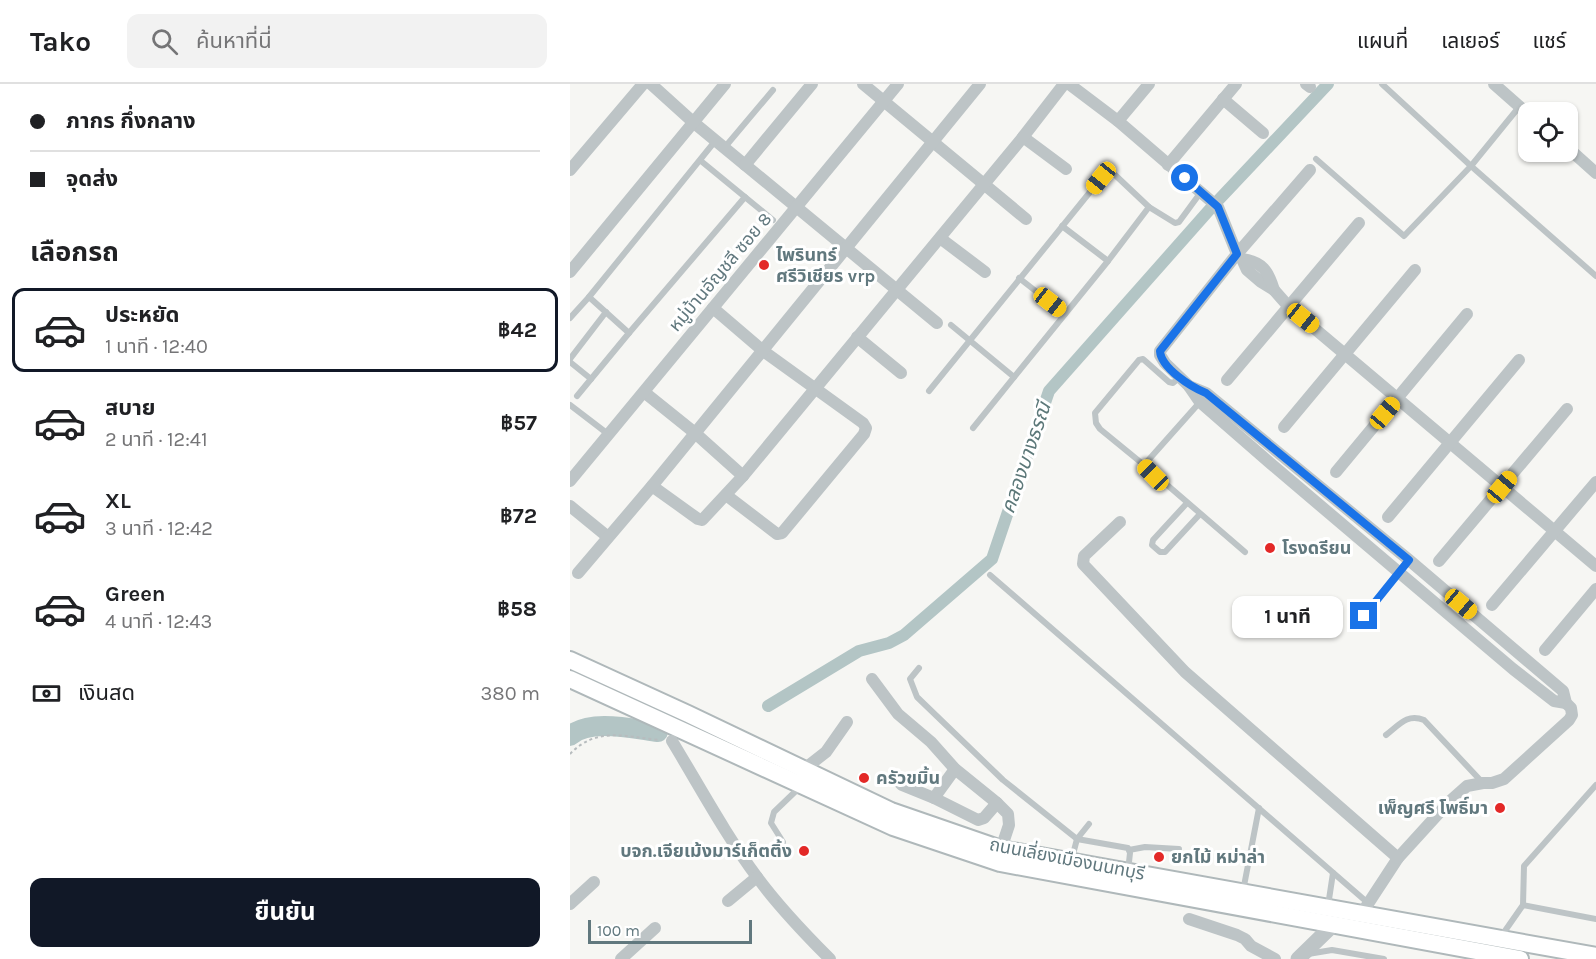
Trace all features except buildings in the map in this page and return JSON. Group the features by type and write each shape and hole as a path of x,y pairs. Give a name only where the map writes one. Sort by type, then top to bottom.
{"main road":[{"name":"ถนนเลี่ยงเมืองนนทบุรี","path":"570,660 688,714 892,827 1000,863 1520,959"},
{"name":"ถนนเลี่ยงเมืองนนทบุรี","path":"570,679 802,778 1001,849 1328,907 1365,908 1499,938 1596,956"}],"street":[{"path":"570,170 642,84"},
{"path":"651,84 693,122 938,323"},
{"path":"570,272 725,84"},
{"path":"745,165 812,84"},
{"path":"863,84 1026,219"},
{"name":"หมู่บ้านอัญชลี ซอย 8","path":"570,481 898,84"},
{"path":"578,573 652,486 980,84"},
{"path":"652,486 702,520 743,476 1066,84 1118,121 1209,200 1240,257 1254,261 1269,273 1274,290 1289,307 1596,567"},
{"path":"1118,121 1149,84"},
{"path":"1168,165 1236,84"},
{"path":"1494,84 1518,105"},
{"path":"1223,99 1263,133"},
{"path":"1023,137 1066,169"},
{"path":"1578,157 1596,173"},
{"path":"1313,164 1240,257 1160,351 1160,355 1165,363 1189,386 1200,402 1285,476 1554,701 1566,703"},
{"path":"1227,380 1359,222"},
{"path":"940,238 985,272"},
{"path":"1284,427 1415,270"},
{"path":"713,308 762,350 863,423 866,428 864,434 782,533 777,534 726,495"},
{"path":"1336,472 1467,314"},
{"path":"857,337 901,373"},
{"path":"1388,517 1519,360"},
{"path":"1189,386 1206,393 1409,560 1563,691 1566,703 1571,708 1572,715 1569,720 1504,779 1467,786 1461,791 1398,858 1365,908"},
{"path":"644,392 743,476"},
{"path":"1440,561 1567,408"},
{"path":"1285,476 1295,466"},
{"path":"1492,605 1596,482"},
{"path":"570,506 608,537"},
{"path":"1120,522 1084,556 1083,564 1185,672 1398,858"},
{"path":"1399,572 1409,560"},
{"path":"1545,650 1596,589"},
{"path":"872,679 898,714 931,742 955,769 1008,814 1009,825 1001,849"},
{"path":"802,778 826,752 847,722"},
{"path":"672,741 705,798 757,877 786,914 830,959"},
{"path":"934,798 955,769"},
{"path":"896,778 902,785 978,820 984,818 997,803"},
{"path":"728,901 757,877"},
{"path":"570,904 594,882"},
{"path":"1189,919 1237,935 1251,946 1275,959"},
{"path":"1299,958 1334,924"},
{"path":"621,959 655,928"}],"lane":[{"path":"1382,84 1596,276"},
{"path":"570,318 701,161 773,90"},
{"path":"1313,164 1404,236 1518,116"},
{"path":"701,161 773,219"},
{"path":"929,391 1107,171 1113,172 1149,207 1172,222 1179,222 1209,200"},
{"path":"577,396 745,197"},
{"path":"974,428 1149,207"},
{"path":"1062,226 1108,261"},
{"path":"1019,278 1065,315"},
{"path":"589,297 629,333"},
{"path":"591,379 570,360 606,312"},
{"path":"951,325 1014,377"},
{"path":"1180,377 1173,383 1169,382 1151,364 1143,359 1139,360 1095,414 1096,423 1100,429 1245,552"},
{"path":"1144,465 1200,402"},
{"path":"570,405 609,435"},
{"path":"1187,503 1153,540 1152,545 1155,548 1165,552 1200,514"},
{"path":"1364,616 1399,572"},
{"path":"990,575 1333,873 1365,908"},
{"path":"920,668 910,678 917,697 1003,780 1077,839 1121,845 1130,850 1145,847 1179,849"},
{"path":"1386,735 1408,718 1416,717 1424,720 1483,783"},
{"path":"765,854 782,845 783,842 771,823 774,812 802,778"},
{"path":"1499,938 1523,905 1524,866 1596,785"},
{"path":"1243,892 1259,808"},
{"path":"1070,862 1077,839 1089,824"},
{"path":"1128,872 1130,850"},
{"path":"1328,907 1333,873"},
{"path":"1523,905 1596,919"},
{"path":"1299,958 1332,950 1384,959"}],"path":[{"path":"570,754 579,745 596,736 672,741"}],"waterway":[{"name":"คลองบางธรณี","path":"768,706 859,651 889,643 904,635 992,559 1049,391 1211,208 1328,84"},
{"name":"คลองบางธรณี","path":"570,736 588,727 600,726 658,732"}],"place":[{"name":"ไพรินทร์ ศรีวิเชียร vrp","path":"764,265"},
{"name":"โรงดรียน","path":"1270,548"},
{"name":"ครัวขมิ้น","path":"864,778"},
{"name":"เพ็ญศรี โพธิ์มา","path":"1500,808"},
{"name":"บจก.เจียเม้งมาร์เก็ตติ้ง","path":"804,851"},
{"name":"ยกไม้ หม่าล่า","path":"1159,857"}],"route":[{"path":"1185,178 1218,207 1237,254 1160,351 1160,355 1165,363 1189,386 1206,393 1409,560 1364,616"}]}
